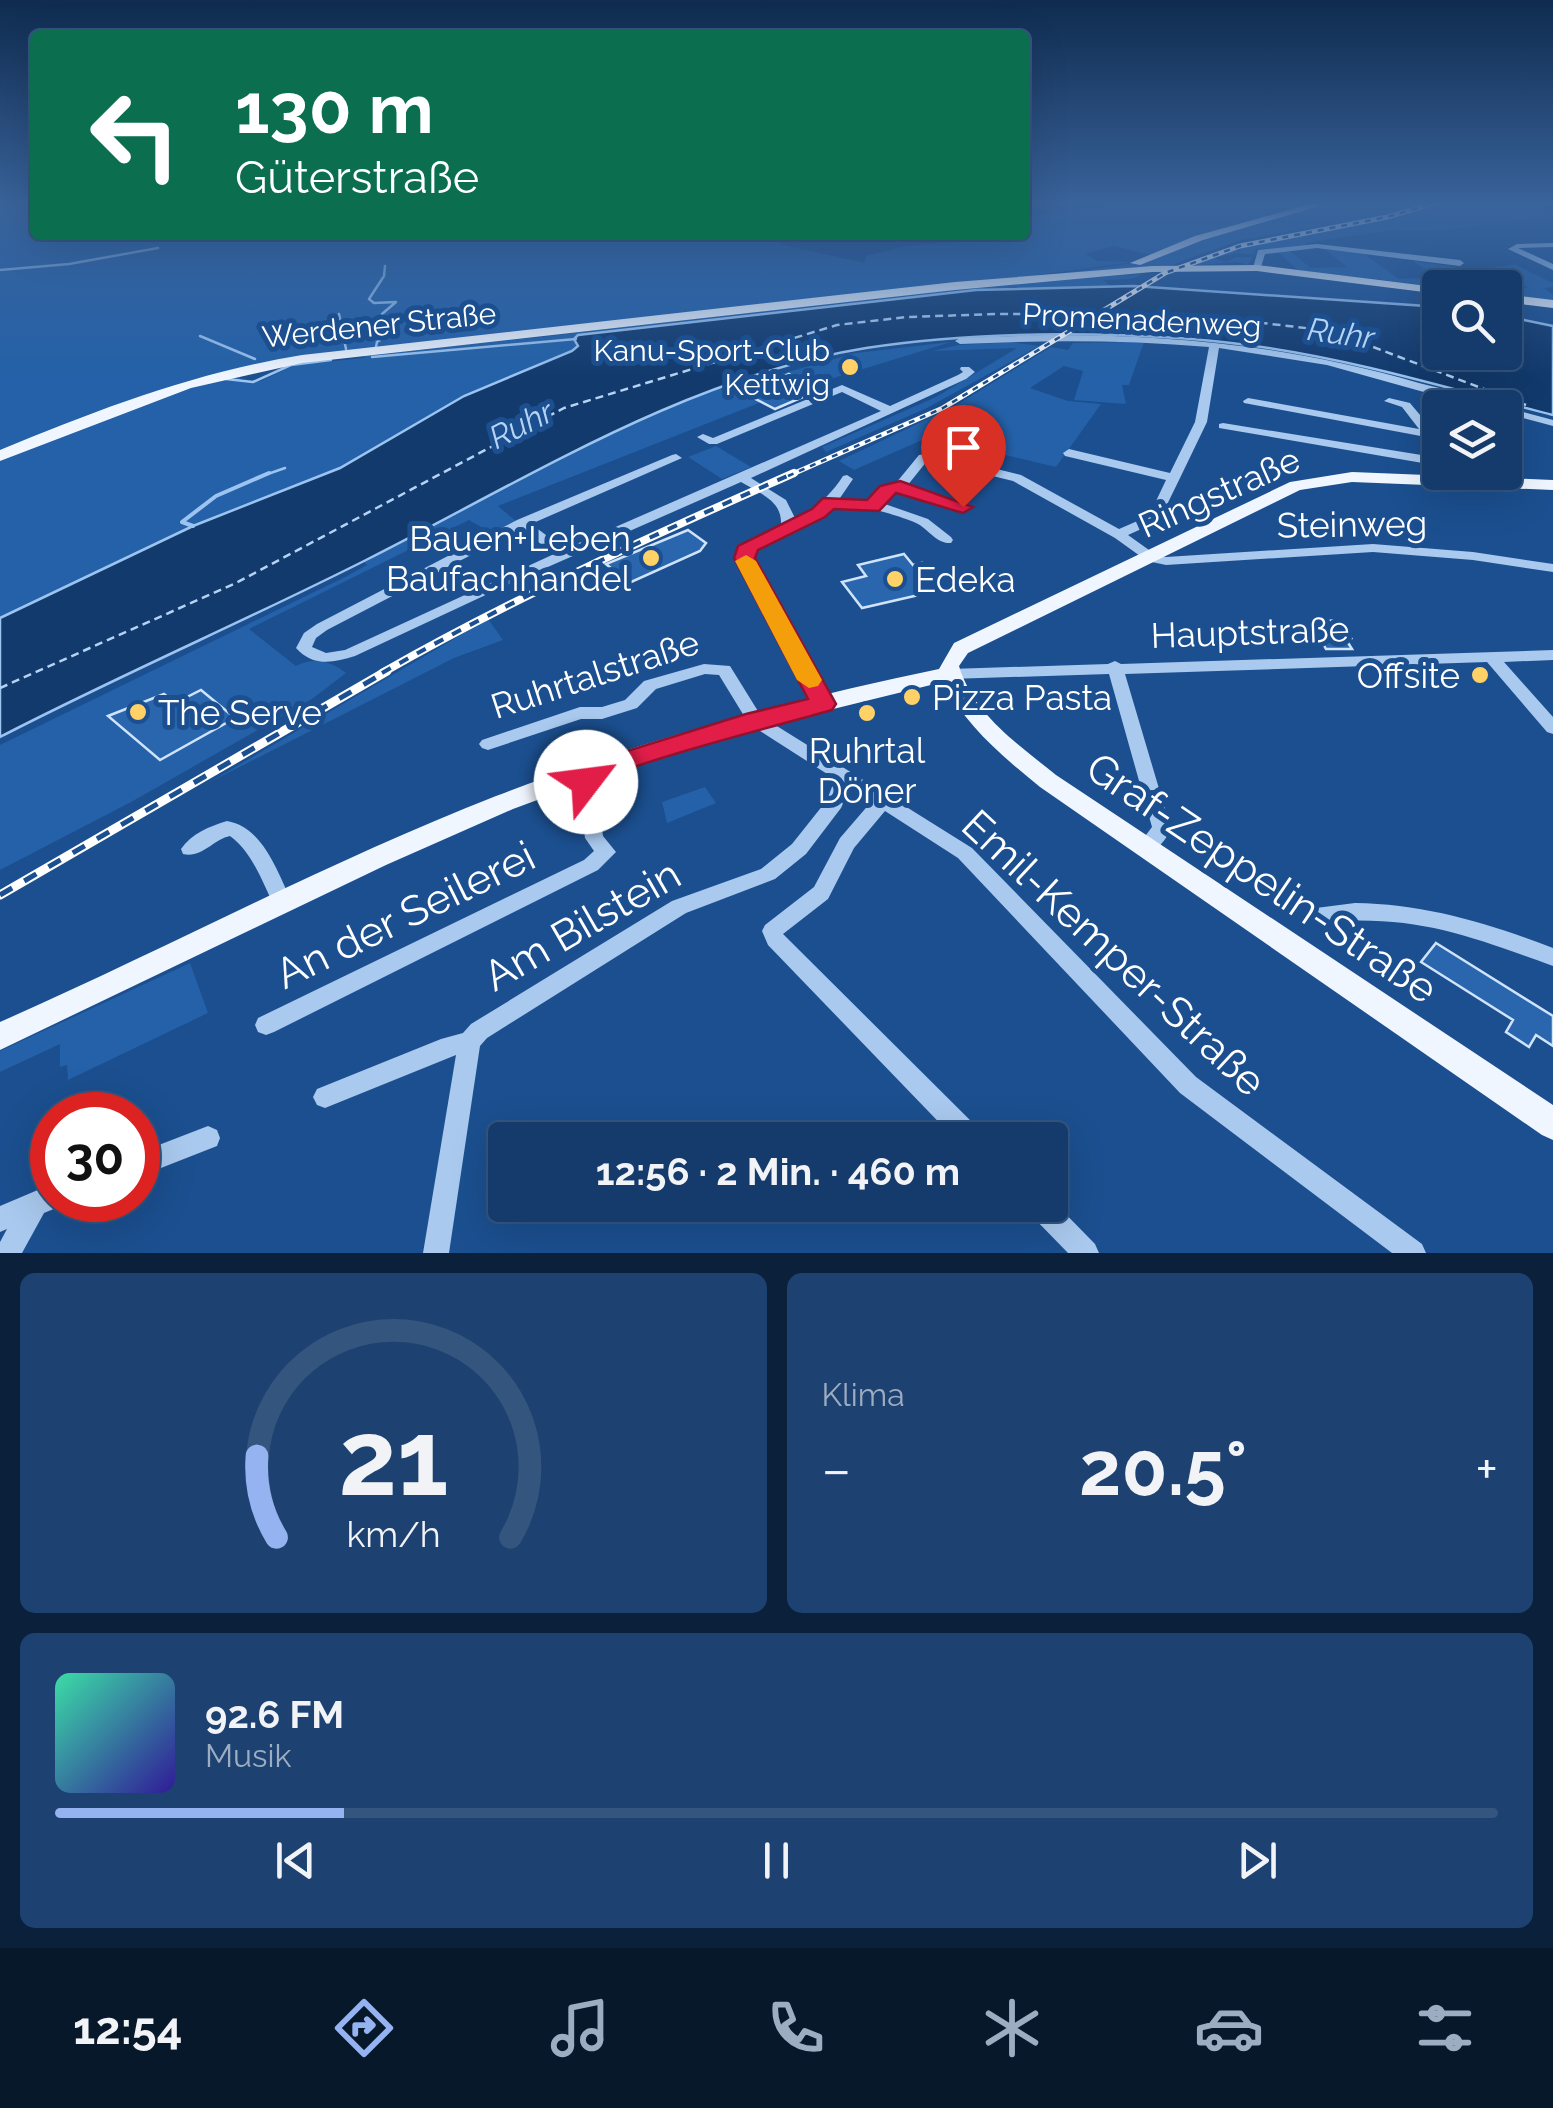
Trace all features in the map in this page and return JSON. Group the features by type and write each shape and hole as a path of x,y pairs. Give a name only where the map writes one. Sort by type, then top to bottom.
{"main road":[{"path":"1041,277 1049,272 1146,260"},
{"name":"Werdener Straße","path":"0,456 168,388 271,363 1041,277 1165,268 1257,268 1422,288"},
{"path":"1522,300 1553,304"},
{"name":"Ringstraße","path":"950,674 950,660 961,648 1296,486 1352,477 1422,473"},
{"name":"Ringstraße","path":"1522,482 1553,485"},
{"path":"0,1036 442,830 585,774 755,720 950,674"},
{"name":"Graf-Zeppelin-Straße","path":"950,674 959,695 1010,750 1048,781 1553,1124"}],"street":[{"name":"Werdener Straße","path":"1257,268 1259,260"},
{"name":"Werdener Straße","path":"1437,260 1460,263"},
{"name":"Promenadenweg","path":"960,341 1065,338 1215,344 1332,363 1430,390"},
{"path":"1120,535 1154,518 1174,478 1200,422 1215,344"},
{"path":"676,458 522,523 322,627 309,636 304,648 310,655 326,658 350,653 473,594 744,478 962,377 970,372 965,369"},
{"path":"703,437 713,442 842,388 889,410"},
{"path":"1248,400 1262,396 1422,433"},
{"path":"1316,400 1322,401 1325,413"},
{"path":"1389,401 1406,406 1422,425"},
{"path":"1522,415 1553,423"},
{"path":"1223,426 1422,468"},
{"path":"1069,453 1174,478"},
{"path":"872,506 887,490 900,486 924,458 932,457 1017,478 1120,535 1152,558"},
{"path":"744,478 784,504 790,515 787,526"},
{"path":"824,704 744,558 748,546 818,513 847,478"},
{"path":"900,486 906,492 963,507"},
{"path":"830,502 872,506 925,521 946,540"},
{"path":"522,523 564,556"},
{"name":"Steinweg","path":"1152,558 1176,562 1374,548 1474,556 1553,568"},
{"name":"Hauptstraße","path":"950,674 1553,655"},
{"path":"1491,656 1553,728"},
{"path":"1115,666 1162,829 1146,847"},
{"name":"Ruhrtalstraße","path":"488,744 580,713 602,713 631,704 650,686 714,668 724,670 755,720"},
{"name":"Emil-Kemper-Straße","path":"755,720 965,853 1188,1086 1413,1253"},
{"name":"An der Seilerei","path":"266,1026 591,865 606,852 594,838 585,774"},
{"name":"Am Bilstein","path":"324,1097 449,1046 469,1042 479,1031 679,908 768,874 799,849 835,802 844,777"},
{"path":"883,801 848,843 822,893 772,931 811,977 954,1122"},
{"path":"190,848 219,831 238,829 258,854 283,904"},
{"path":"1323,914 1356,910 1441,917 1553,957"},
{"path":"436,1253 469,1042"},
{"path":"160,1156 208,1138"},
{"path":"0,1219 30,1207"},
{"path":"8,1253 30,1221"},
{"path":"1055,1222 1086,1253"}],"shaded area":[{"path":"0,260 1134,262 960,285 1145,274 1103,280 1113,289 976,290 579,335 574,339 579,346 572,351 464,396 340,468 193,526 0,618","holes":["900,292 541,337 366,354 364,358 295,365 261,381 243,382 235,371 265,363 357,352"]},
{"path":"1184,260 1168,266 1056,274 1149,261"},
{"path":"1202,260 1251,260 1248,265 1237,262 1187,266"},
{"path":"1287,260 1301,260 1311,268 1347,267 1339,260 1373,260 1399,279 1422,278 1422,285 1298,270"},
{"path":"1413,261 1460,270 1426,270"},
{"path":"1516,265 1553,283 1553,287 1544,288 1553,295 1553,301 1522,297 1522,288 1528,288 1522,284 1522,270 1494,267"},
{"path":"951,342 782,394 498,506 517,522 493,534 469,520 249,629 296,666 322,662 346,673 312,699 133,801 0,870 0,745 345,577 367,565 363,561 582,448 716,387 723,390 856,353"},
{"path":"1011,342 1039,346 927,408 826,452 822,447 936,397 1017,348 932,351"},
{"path":"1144,342 1129,385 1122,385 1126,404 1074,400 1083,371 1064,366 1030,388 1068,401 1101,404 1056,467 929,437 854,470 839,461 955,406 1051,347 1068,350 1073,343"},
{"path":"716,446 751,467 722,479 688,457"},
{"path":"488,619 503,640 454,658 208,783"},
{"path":"705,787 716,803 667,823 662,802"},
{"path":"190,963 208,1013 68,1080 67,1065 60,1067 60,1044 0,1072 0,1051"}],"water":[{"name":"Ruhr","path":"1134,286 1422,306 1422,370 1522,370 1522,320 1553,326 1553,415 1522,407 1522,390 1458,390 1331,359 1210,341 1112,335 1009,335 866,348 799,362 671,406 547,465 320,583 0,737 0,618 193,526 340,468 464,396 572,351 578,346 574,339 578,335 976,290"}],"building":[{"path":"789,374 803,383 793,386 810,394 775,409 744,393"},
{"name":"Bauen+Leben Baufachhandel","path":"688,530 706,543 700,551 629,583 606,564"},
{"name":"Edeka","path":"904,554 913,565 922,563 945,589 862,608 842,582 866,576 858,565"},
{"path":"1310,620 1341,621 1351,638 1345,638 1352,649 1326,649"},
{"path":"201,690 235,718 160,760 108,716 164,694 175,703"},
{"path":"1436,943 1553,1016 1553,1046 1536,1035 1529,1047 1506,1032 1513,1020 1421,962"}],"waterway":[{"path":"0,270 89,260"},
{"path":"376,347 377,342 394,332 384,330 382,314 396,302 374,303 369,299 384,276 385,266"},
{"path":"339,314 346,349"},
{"path":"200,336 255,359"},
{"path":"372,357 576,339"},
{"path":"226,379 253,382 291,365 331,360"},
{"path":"262,476 285,468"},
{"path":"262,476 269,473"},
{"path":"193,526 182,522 216,496 262,476"}],"ferry route":[{"path":"0,688 236,583 564,408 837,325 906,317 998,314 1194,315 1331,331 1526,405"}],"railway":[{"path":"788,476 943,408 1165,273 1200,260"},
{"path":"382,673 534,593 794,473"},
{"path":"0,895 387,671"}],"slow traffic":[{"path":"746,561 809,680"}],"place":[{"name":"Kanu-Sport-Club Kettwig","path":"850,367"},
{"name":"Bauen+Leben Baufachhandel","path":"651,558"},
{"name":"Edeka","path":"895,579"},
{"name":"Offsite","path":"1480,675"},
{"name":"Pizza Pasta","path":"912,697"},
{"name":"The Serve","path":"138,712"},
{"name":"Ruhrtal Döner","path":"867,713"}],"route":[{"path":"586,782 585,774 623,760 755,720 824,704 744,558 748,546 818,513 830,502 872,506 887,490 900,486 906,492 963,507"}]}
